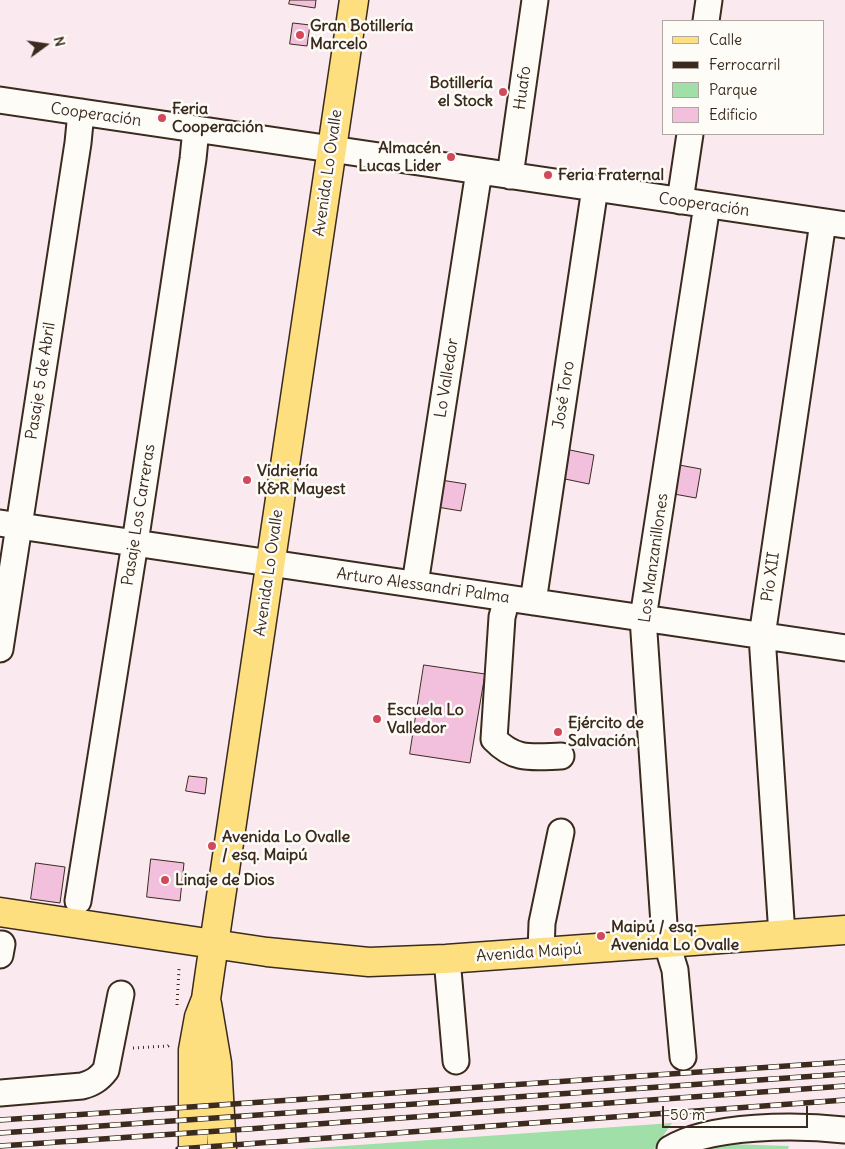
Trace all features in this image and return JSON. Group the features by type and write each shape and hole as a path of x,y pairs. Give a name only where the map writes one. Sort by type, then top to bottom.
{"main road":[{"name":"Avenida Lo Ovalle","path":"193,1149 193,1050 206,998 354,0"},
{"name":"Avenida Maipú","path":"0,912 214,944 369,962 414,961 667,944 845,930"},
{"name":"Avenida Lo Ovalle","path":"206,998 216,1062 222,1149"}],"street":[{"name":"Huafo","path":"510,176 536,0"},
{"path":"706,20 709,0"},
{"name":"Cooperación","path":"0,100 834,224"},
{"name":"Pasaje 5 de Abril","path":"0,649 9,524 78,143 81,112"},
{"name":"Pasaje Los Carreras","path":"78,901 135,543 196,129"},
{"path":"680,201 690,135"},
{"name":"Lo Valledor","path":"415,584 479,171"},
{"name":"José Toro","path":"533,602 594,188"},
{"name":"Los Manzanillones","path":"683,1057 675,970 667,944 664,924 643,618 707,205"},
{"name":"Pío XII","path":"782,935 762,636 834,224"},
{"name":"Arturo Alessandri Palma","path":"9,524 845,648"},
{"path":"508,598 502,617 494,739 503,749 516,755 561,756"},
{"path":"541,952 542,923 562,832"},
{"path":"448,970 456,1061"},
{"path":"0,1093 82,1086 100,1078 106,1070 121,994"},
{"path":"670,1149 696,1138 769,1127 839,1129"}],"path":[{"path":"134,1048 168,1046"}],"green space":[{"path":"672,1123 654,1149 301,1149"},
{"path":"727,1144 789,1146 788,1149 706,1149"}],"building":[{"path":"290,0 316,0 315,8 289,4"},
{"name":"Gran Botillería Marcelo","path":"293,23 310,25 307,46 290,44"},
{"path":"570,450 594,455 589,484 565,479"},
{"path":"679,465 701,469 696,498 674,494"},
{"path":"441,480 466,484 461,511 437,507"},
{"path":"424,665 485,674 470,763 410,754"},
{"path":"189,776 207,778 205,794 186,791"},
{"name":"Linaje de Dios","path":"151,859 184,863 180,901 147,897"},
{"path":"36,863 65,867 60,903 31,899"}],"railway":[{"path":"0,1120 845,1062"},
{"path":"0,1133 845,1074"},
{"path":"0,1146 845,1086"},
{"path":"178,1149 845,1100"}],"place":[{"name":"Gran Botillería Marcelo","path":"300,35"},
{"name":"Botillería el Stock","path":"503,92"},
{"name":"Feria Cooperación","path":"162,118"},
{"name":"Almacén Lucas Lider","path":"451,157"},
{"name":"Feria Fraternal","path":"548,175"},
{"name":"Vidriería K&R Mayest","path":"247,480"},
{"name":"Escuela Lo Valledor","path":"377,719"},
{"name":"Ejército de Salvación","path":"558,732"},
{"name":"Avenida Lo Ovalle / esq. Maipú","path":"212,846"},
{"name":"Linaje de Dios","path":"165,880"},
{"name":"Maipú / esq. Avenida Lo Ovalle","path":"601,936"}]}
